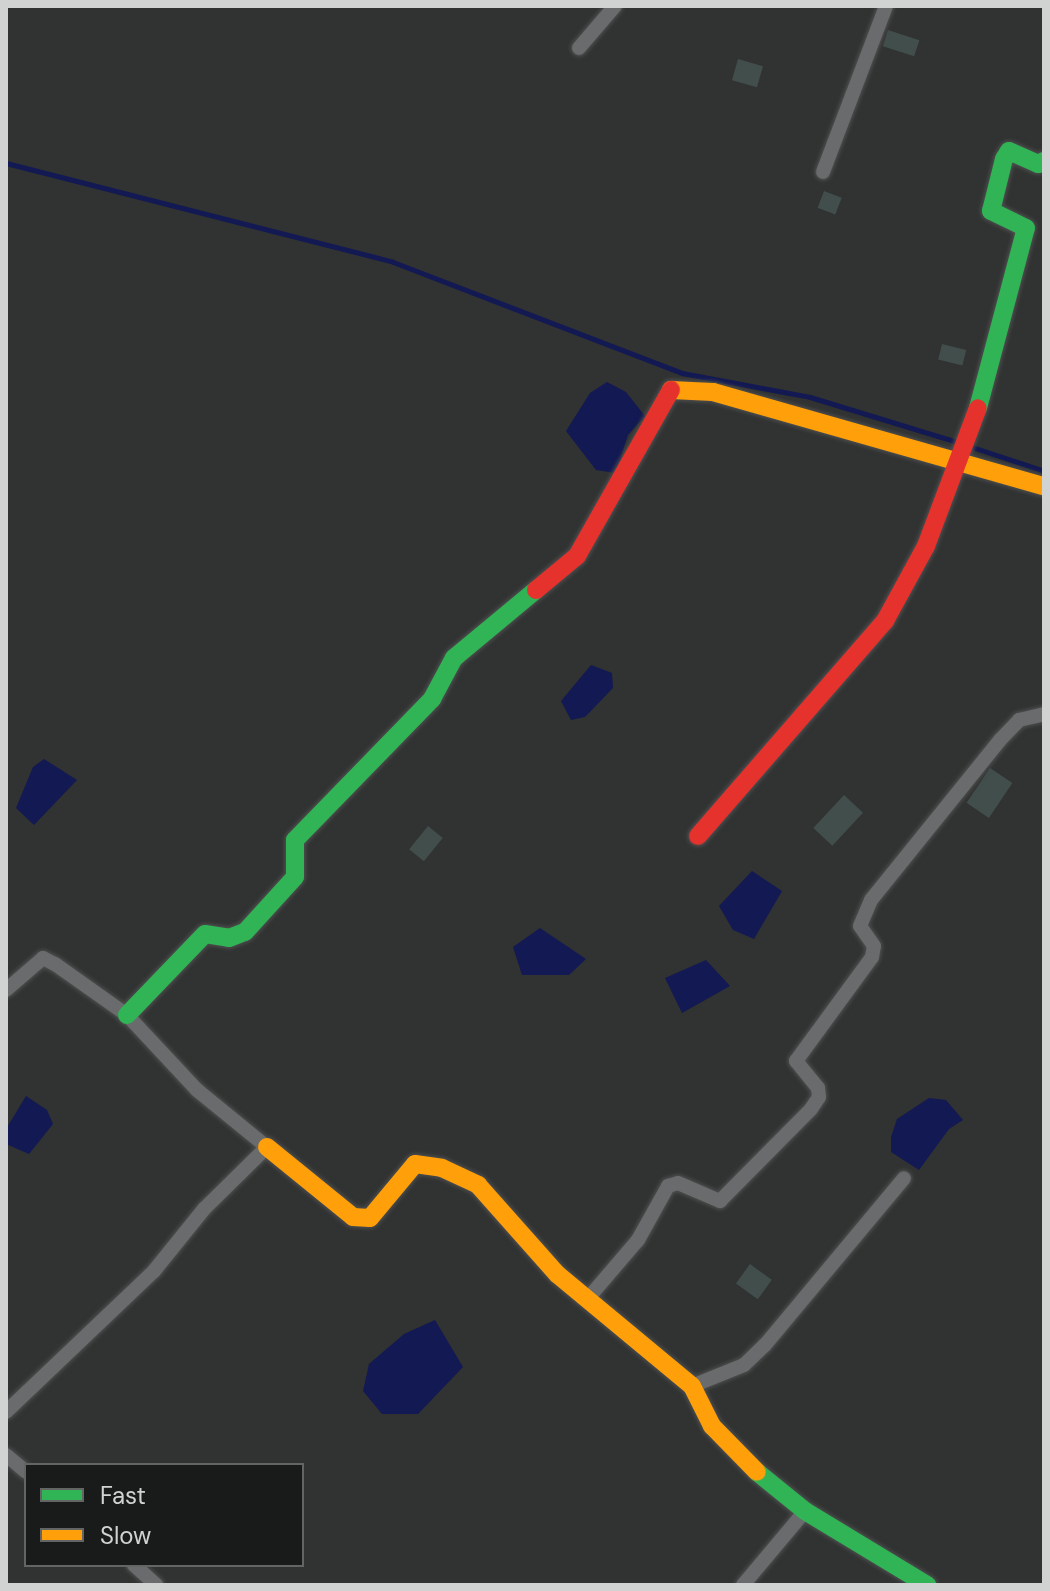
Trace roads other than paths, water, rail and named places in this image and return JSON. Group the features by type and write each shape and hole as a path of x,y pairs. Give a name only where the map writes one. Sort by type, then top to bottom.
{"street":[{"path":"579,48 615,6"},
{"path":"823,172 886,6"},
{"path":"698,836 885,621 941,513 963,450 1026,228 991,211 1004,159 1009,151 1038,164 1044,161"},
{"path":"127,1015 205,934 229,938 245,932 295,877 291,860 295,840 432,699 454,658 577,556 670,390 713,392 963,450 1044,486"},
{"path":"590,1296 638,1240 668,1186 678,1183 720,1201 811,1109 819,1097 818,1088 796,1061 872,957 874,946 860,926 871,900 1000,740 1019,720 1044,714"},
{"path":"6,990 43,958 127,1015 197,1090 353,1217 370,1218 415,1164 442,1168 478,1185 557,1274 590,1296 692,1386 712,1426 805,1511 927,1585"},
{"path":"6,1412 135,1291 204,1209 267,1147"},
{"path":"692,1386 744,1365 765,1345 904,1178"},
{"path":"6,1455 24,1470"},
{"path":"743,1585 805,1511"},
{"path":"136,1567 156,1585"}],"waterway":[{"path":"6,163 393,262 682,373 810,397 960,443"},
{"path":"969,446 1044,471"}]}
